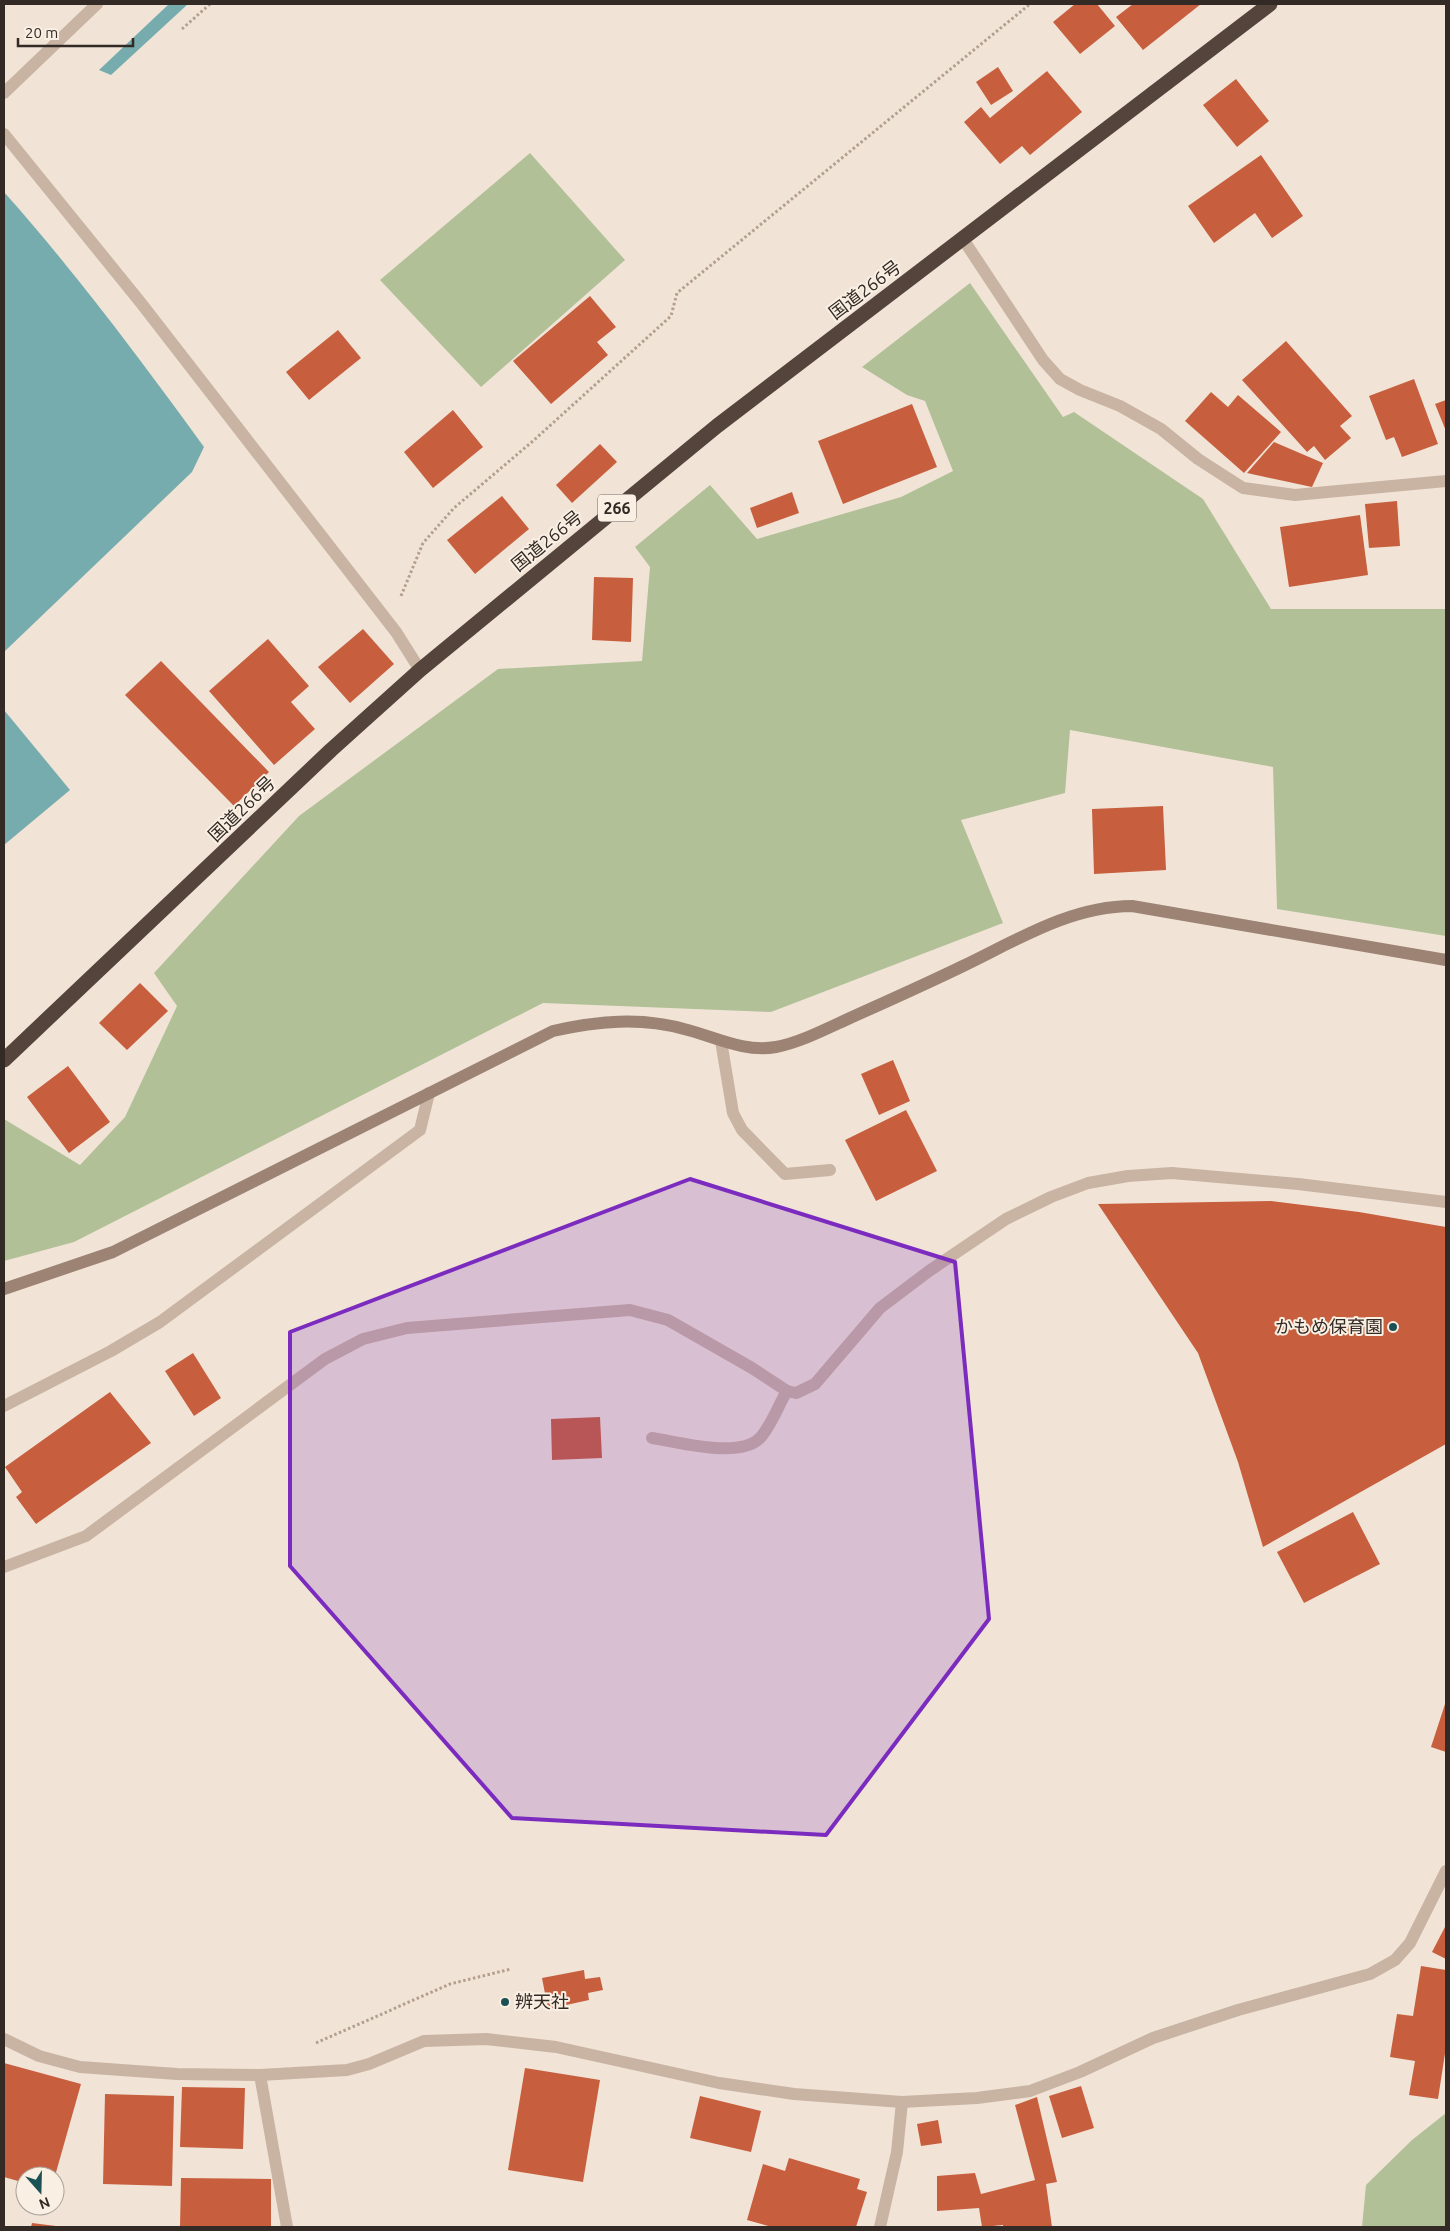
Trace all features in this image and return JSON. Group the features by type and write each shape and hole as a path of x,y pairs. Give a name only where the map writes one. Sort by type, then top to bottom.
{"highway":[{"name":"国道266号","path":"4,1060 331,750 420,670 717,426 1270,4"}],"street":[{"path":"4,93 97,4"},
{"path":"4,134 141,303 396,632 420,670"},
{"path":"962,239 1043,360 1060,379 1080,390 1120,406 1161,429 1198,459 1243,488 1295,495 1446,481"},
{"path":"4,1290 113,1252 553,1031 585,1024 615,1021 652,1022 685,1029 721,1041 746,1046 774,1048 796,1041 932,981 1046,925 1076,914 1111,906 1132,906 1446,960"},
{"path":"721,1041 733,1113 742,1130 785,1174 830,1170"},
{"path":"4,1406 111,1351 160,1322 420,1130 429,1094"},
{"path":"4,1567 86,1536 325,1359 363,1339 385,1332 524,1317 630,1310 668,1320 752,1368 787,1391 796,1393 815,1384 880,1308 929,1271 1006,1219 1052,1197 1088,1183 1128,1176 1172,1173 1298,1184 1446,1202"},
{"path":"652,1438 732,1449 746,1447 760,1438 787,1391"},
{"path":"4,2039 39,2056 80,2067 177,2074 260,2075 347,2070 369,2064 424,2041 486,2039 556,2047 720,2083 794,2094 902,2102 977,2098 1030,2091 1080,2072 1153,2038 1238,2010 1370,1974 1394,1960 1410,1943 1446,1871"},
{"path":"260,2075 287,2227"},
{"path":"880,2227 897,2152 902,2102"}],"path":[{"path":"182,29 210,4"},
{"path":"396,632 395,610 423,543 454,508 533,441 671,316 677,293 1030,4"},
{"path":"313,2045 450,1984 511,1969"}],"highlighted area":[{"path":"690,1179 955,1262 989,1619 826,1835 512,1818 290,1566 290,1332"}],"green space":[{"path":"530,153 625,260 481,387 380,280"},
{"path":"970,283 1063,417 1074,412 1203,499 1271,609 1446,609 1446,936 1277,909 1273,767 1070,730 1065,793 961,820 1003,923 771,1012 543,1003 74,1242 4,1261 4,1119 80,1165 125,1117 177,1006 154,973 299,816 498,669 642,661 650,567 635,547 710,485 757,539 901,497 953,471 925,401 907,395 862,367"},
{"path":"1446,2113 1446,2227 1362,2227 1366,2185 1412,2140"}],"water":[{"path":"169,4 188,4 111,75 99,70"},
{"path":"4,192 107,317 204,447 192,472 4,652"},
{"path":"4,710 70,790 4,845"}],"building":[{"path":"1075,4 1097,4 1115,26 1080,54 1053,22"},
{"path":"1133,4 1201,4 1143,50 1116,17"},
{"path":"998,67 1013,91 991,105 976,82"},
{"path":"1047,71 1082,112 1030,155 1022,146 1000,164 964,122 981,107 990,118"},
{"path":"1236,79 1269,121 1237,147 1203,105"},
{"path":"1261,155 1303,216 1272,238 1255,213 1214,243 1188,206"},
{"path":"590,296 616,327 597,342 608,355 551,404 513,361"},
{"path":"338,330 361,358 309,400 286,372"},
{"path":"1286,341 1352,416 1340,426 1351,438 1325,460 1314,446 1307,452 1242,380"},
{"path":"1414,379 1438,444 1402,457 1394,437 1386,440 1369,396"},
{"path":"1211,392 1228,407 1238,395 1281,432 1244,473 1185,421"},
{"path":"1446,400 1446,431 1435,404"},
{"path":"912,404 937,467 843,504 818,441"},
{"path":"453,410 483,447 433,488 404,452"},
{"path":"1274,442 1323,463 1312,487 1247,473"},
{"path":"600,444 617,462 572,503 556,485"},
{"path":"792,492 799,513 757,528 750,508"},
{"path":"502,496 529,529 475,574 447,540"},
{"path":"1397,501 1400,546 1369,548 1365,504"},
{"path":"1360,515 1368,575 1289,587 1280,527"},
{"path":"594,577 633,578 631,642 592,640"},
{"path":"363,629 394,664 350,703 318,667"},
{"path":"268,639 309,686 291,702 315,729 274,765 209,691"},
{"path":"161,661 269,772 234,806 125,695"},
{"path":"1163,806 1166,870 1094,874 1092,809"},
{"path":"140,983 168,1011 127,1050 99,1023"},
{"path":"893,1060 910,1101 879,1115 861,1074"},
{"path":"68,1066 110,1122 69,1153 27,1097"},
{"path":"906,1110 937,1171 876,1201 845,1140"},
{"path":"1271,1201 1359,1212 1446,1227 1446,1444 1263,1547 1238,1462 1198,1353 1098,1204"},
{"path":"193,1353 221,1398 194,1416 165,1371"},
{"path":"110,1392 151,1443 36,1524 16,1497 22,1492 5,1467"},
{"path":"600,1417 602,1458 552,1460 551,1419"},
{"path":"1353,1512 1380,1564 1304,1603 1277,1552"},
{"path":"1446,1701 1446,1752 1431,1747"},
{"path":"1446,1925 1446,1959 1432,1952"},
{"path":"1421,1966 1446,1970 1446,2047 1438,2099 1409,2095 1415,2061 1390,2057 1397,2014 1413,2016"},
{"path":"584,1970 585,1979 600,1977 603,1990 588,1993 589,2000 548,2009 542,1978"},
{"path":"4,2063 81,2084 58,2166 15,2166 15,2180 4,2177"},
{"path":"525,2068 600,2080 583,2182 508,2170"},
{"path":"1081,2086 1094,2128 1062,2138 1049,2096"},
{"path":"182,2087 245,2088 243,2149 180,2147"},
{"path":"105,2094 174,2096 172,2186 103,2184"},
{"path":"700,2096 761,2111 751,2152 690,2138"},
{"path":"1037,2097 1057,2182 1046,2184 1052,2227 1003,2227 1003,2225 982,2227 979,2208 937,2211 937,2176 975,2173 981,2194 1035,2180 1015,2105"},
{"path":"938,2120 942,2143 921,2146 917,2124"},
{"path":"789,2158 860,2179 857,2189 867,2192 856,2227 772,2227 747,2220 763,2164 785,2171"},
{"path":"181,2178 271,2179 271,2227 180,2227"},
{"path":"32,2223 56,2226 31,2227"}],"place":[{"name":"かもめ保育園","path":"1393,1327"},
{"name":"辨天社","path":"505,2002"}]}
